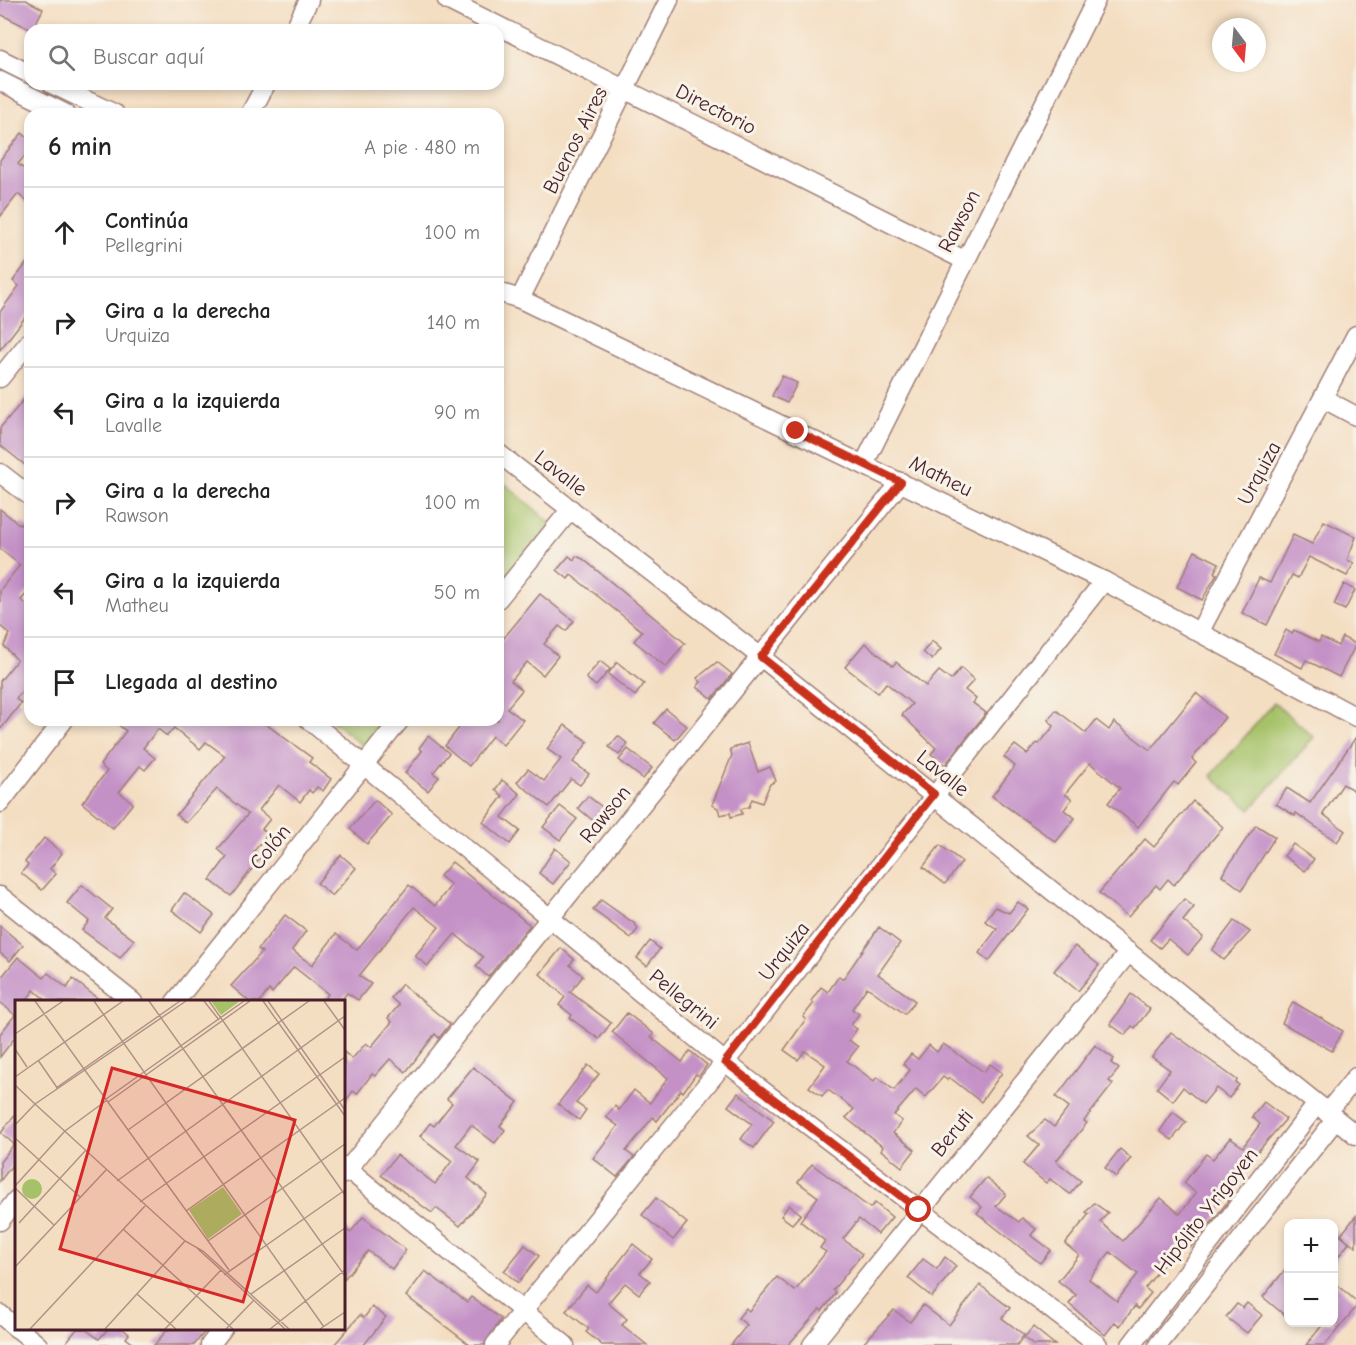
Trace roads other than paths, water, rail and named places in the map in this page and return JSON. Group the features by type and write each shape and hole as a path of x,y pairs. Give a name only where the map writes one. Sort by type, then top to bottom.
{"street":[{"path":"297,24 309,0"},
{"name":"Directorio","path":"447,0 495,24"},
{"name":"Buenos Aires","path":"520,299 669,0"},
{"name":"Rawson","path":"864,464 1096,0"},
{"name":"Directorio","path":"504,28 964,260"},
{"path":"0,59 24,71"},
{"path":"0,81 54,108"},
{"path":"65,90 102,108"},
{"path":"253,108 263,90"},
{"name":"Matheu","path":"504,294 520,299 1104,581 1356,717"},
{"name":"Urquiza","path":"1200,631 1356,335"},
{"path":"0,378 24,349"},
{"path":"1324,399 1356,416"},
{"name":"Lavalle","path":"504,458 934,794 1356,1135"},
{"path":"0,473 24,491"},
{"name":"Rawson","path":"345,1170 901,482"},
{"path":"504,592 571,509"},
{"name":"Urquiza","path":"495,1345 725,1062 1104,581"},
{"path":"0,803 59,726"},
{"name":"Pellegrini","path":"316,726 725,1062 1098,1345"},
{"name":"Colón","path":"177,1000 395,726"},
{"path":"0,896 130,1000"},
{"name":"Beruti","path":"813,1345 919,1210 1129,952"},
{"name":"Hipólito Yrigoyen","path":"1131,1345 1356,1077"},
{"name":"Hipólito Yrigoyen","path":"1158,1345 1327,1112"},
{"path":"345,1170 565,1345"},
{"path":"0,1221 15,1201"},
{"path":"0,1314 15,1326"},
{"path":"19,1330 38,1345"},
{"path":"210,1345 222,1330"}]}
